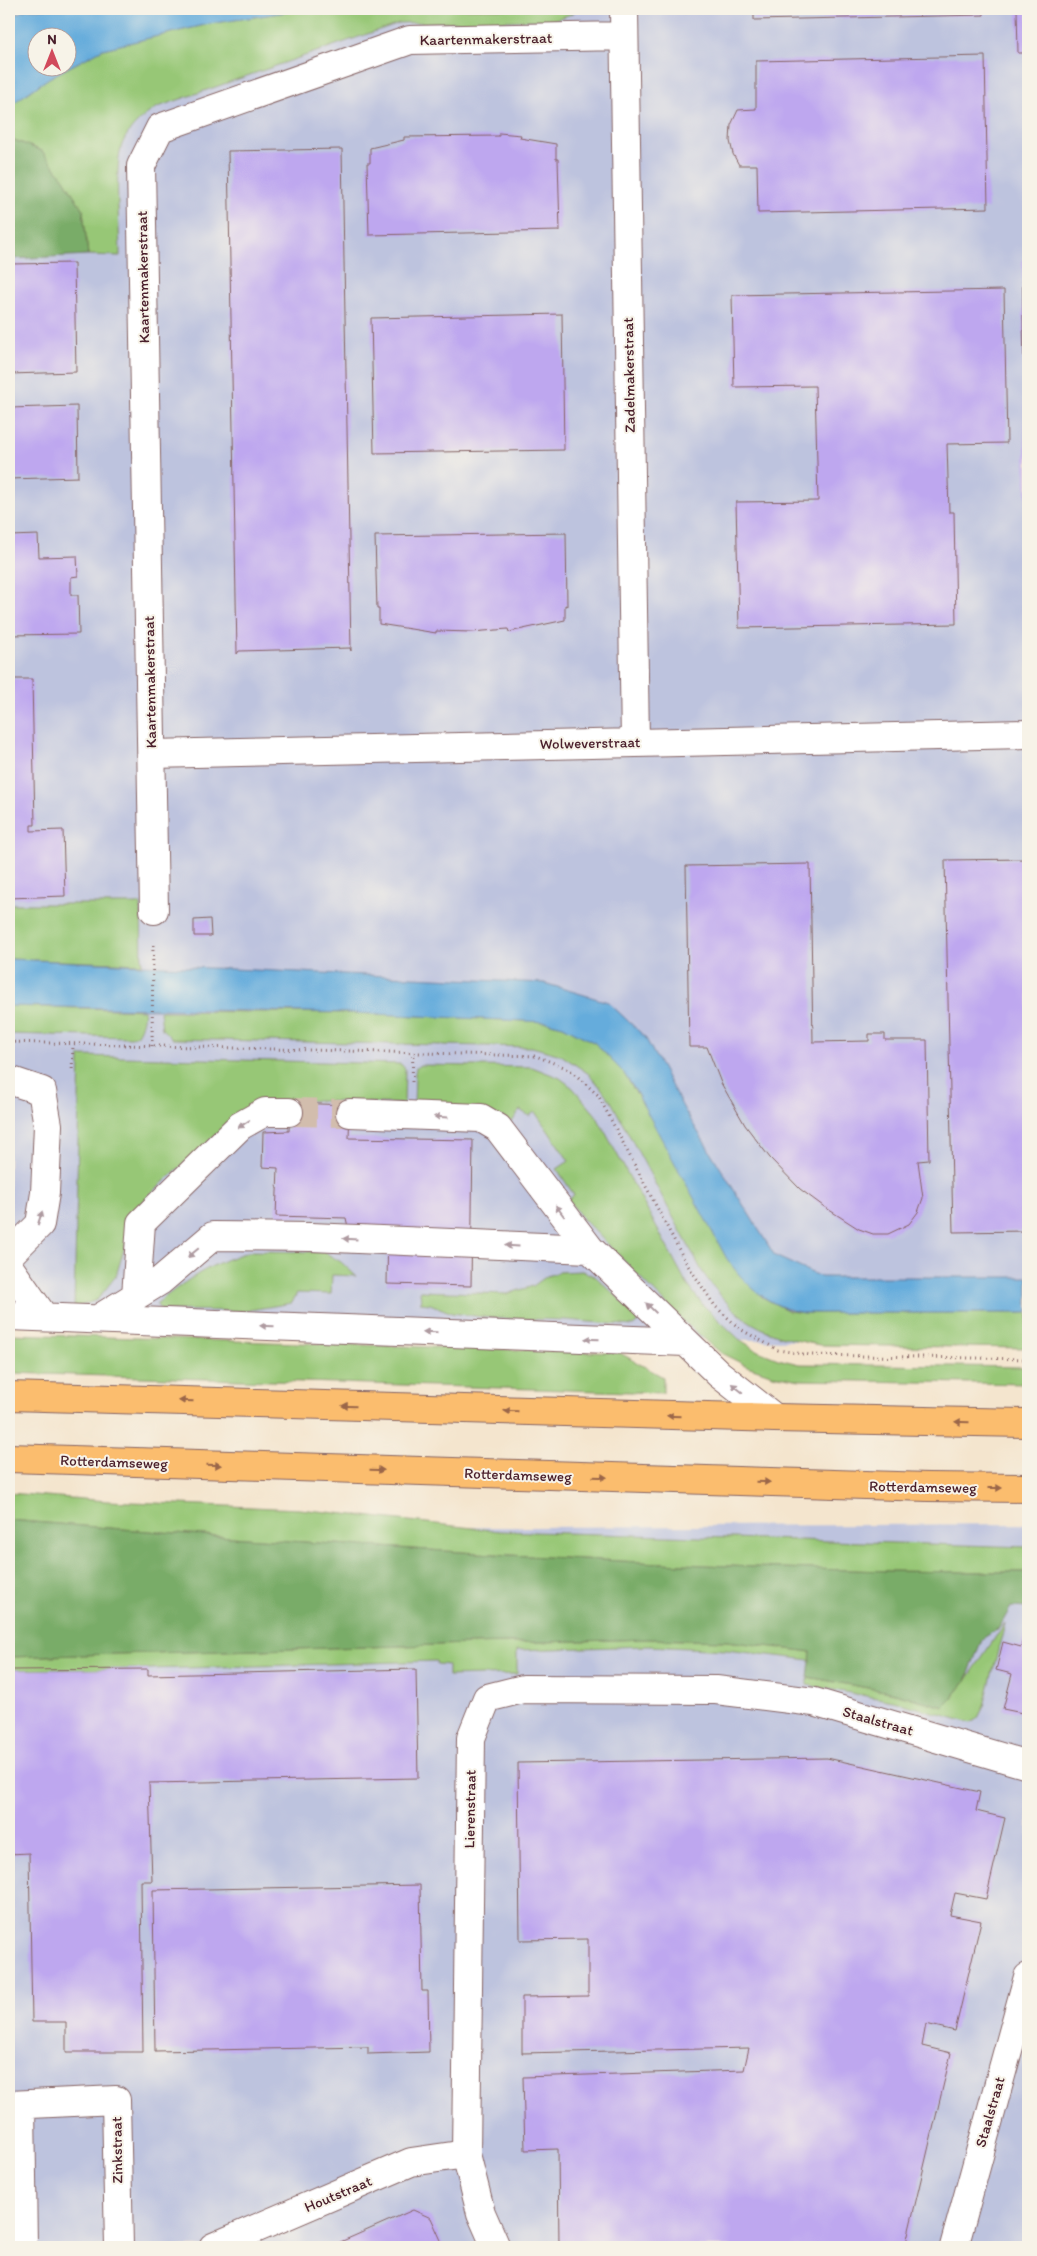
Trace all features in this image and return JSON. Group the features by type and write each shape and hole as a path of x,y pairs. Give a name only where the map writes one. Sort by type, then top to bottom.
{"main road":[{"path":"9,1396 775,1418 1028,1423"},
{"name":"Rotterdamseweg","path":"9,1458 928,1487 1028,1488"}],"street":[{"name":"Zadelmakerstraat","path":"624,9 635,742"},
{"name":"Kaartenmakerstraat","path":"154,910 141,166 160,128 410,40 624,36"},
{"name":"Wolweverstraat","path":"152,754 1028,734"},
{"path":"9,1255 40,1224 46,1193 48,1125 42,1091 15,1086"},
{"path":"136,1296 141,1223 240,1126 265,1112 289,1112"},
{"path":"350,1113 481,1118 498,1128 590,1249 720,1374 775,1418"},
{"path":"98,1319 160,1281 212,1236 312,1237 590,1249"},
{"path":"9,1267 44,1317"},
{"path":"9,1316 686,1342"},
{"name":"Lierenstraat","path":"496,2247 481,2213 466,2154 471,1738 487,1698 523,1689 716,1690 814,1702"},
{"name":"Staalstraat","path":"814,1702 1028,1765"},
{"name":"Staalstraat","path":"954,2247 1028,1978"},
{"name":"Zinkstraat","path":"15,2105 116,2100 119,2247"},
{"path":"15,2105 23,2247"},
{"name":"Houtstraat","path":"213,2247 411,2162 466,2154"}],"path":[{"path":"152,1046 153,952"}],"shaded area":[{"path":"130,9 1028,9 1028,1346 9,1324 9,91 28,76 28,78 78,78 78,33"},
{"path":"1028,1524 1028,2247 9,2247 9,1530"}],"green space":[{"path":"305,9 578,9 571,14 554,20 399,23 158,107 134,126 126,136 120,152 118,197 120,256 88,255 83,210 64,179 42,151 9,138 9,106 49,78 78,78 78,62 103,49 209,24"},
{"path":"9,138 42,151 64,179 83,210 88,255 9,259"},
{"path":"9,904 141,904 142,964 9,959"},
{"path":"9,1006 144,1010 140,1030 136,1036 131,1037 9,1034"},
{"path":"160,1011 353,1013 547,1022 563,1026 595,1043 623,1072 762,1297 789,1311 804,1313 1028,1313 1028,1348 820,1345 782,1336 753,1324 728,1304 703,1273 612,1103 589,1074 561,1055 532,1047 172,1039 162,1029"},
{"path":"80,1056 401,1064 405,1069 404,1104 291,1100 239,1114 147,1197 135,1212 116,1276 97,1300 74,1308"},
{"path":"420,1065 532,1067 560,1078 573,1088 596,1115 687,1284 703,1305 739,1339 758,1351 778,1359 799,1364 1028,1367 1028,1384 800,1380 773,1375 747,1366 721,1353 683,1321 584,1220 568,1200 574,1195 557,1169 569,1161 535,1112 529,1116 520,1110 512,1122 502,1117 414,1109 415,1073 416,1068"},
{"path":"252,1251 324,1252 341,1262 356,1276 332,1275 331,1294 297,1293 292,1303 244,1311 161,1310 156,1304 201,1272 225,1260"},
{"path":"583,1271 596,1277 638,1316 637,1323 633,1326 568,1320 491,1318 452,1313 430,1304 421,1303 420,1291 507,1294 533,1286 547,1276 559,1272"},
{"path":"9,1334 620,1353 663,1377 663,1393 9,1373"},
{"path":"9,1493 107,1501 300,1509 500,1531 1028,1547 1028,1572 834,1570 640,1562 134,1530 9,1520"},
{"path":"9,1520 322,1543 640,1562 834,1570 1028,1572 1028,1608 1011,1607 999,1628 982,1639 966,1681 944,1707 895,1693 808,1677 811,1652 727,1641 649,1639 9,1657"},
{"path":"1005,1623 984,1706 978,1718 971,1723 893,1701 807,1685 808,1677 895,1693 944,1707 966,1681"},
{"path":"649,1639 727,1641 812,1652 810,1660 726,1650 649,1646 517,1650 517,1674 448,1676 448,1665 437,1664 436,1661 148,1669 9,1670 9,1657"}],"water":[{"path":"27,9 305,9 209,24 103,49 78,63 78,28 28,28 28,78 49,78 9,106 9,17"},
{"path":"9,959 544,983 608,1002 645,1037 685,1111 775,1256 821,1277 1028,1277 1028,1313 804,1313 770,1301 751,1287 727,1259 635,1090 623,1072 595,1043 563,1026 547,1022 353,1013 9,1006"}],"building":[{"path":"754,9 984,9 984,15 754,20"},
{"path":"1017,9 1028,9 1028,53 1018,53"},
{"path":"985,56 988,208 758,213 757,165 739,165 733,154 730,141 731,125 738,110 756,109 756,61"},
{"path":"499,133 521,135 520,138 556,144 560,231 369,235 367,163 370,163 370,148 404,140 404,137 499,136"},
{"path":"342,149 351,651 350,648 239,651 237,654 228,151"},
{"path":"1022,259 1028,259 1028,374 1024,374"},
{"path":"74,263 76,372 9,374 9,264"},
{"path":"1004,290 1007,443 947,444 949,512 954,512 956,624 739,628 736,502 818,501 815,386 734,387 732,295"},
{"path":"562,314 564,450 374,453 371,318"},
{"path":"1024,403 1028,403 1028,542 1027,542"},
{"path":"77,406 78,477 9,479 9,408"},
{"path":"566,533 567,606 565,605 565,620 509,632 508,629 472,632 436,631 436,633 379,624 375,536"},
{"path":"38,535 39,557 77,556 78,576 71,577 71,595 78,595 79,634 9,635 9,536"},
{"path":"9,679 32,679 35,825 31,825 31,831 63,830 65,896 9,898"},
{"path":"1028,859 1028,1231 953,1232 945,860"},
{"path":"810,864 813,1042 869,1041 869,1034 885,1034 885,1040 927,1040 929,1160 918,1161 923,1198 918,1212 909,1224 888,1234 873,1234 859,1229 800,1189 770,1158 745,1125 721,1083 707,1047 689,1047 686,866"},
{"path":"210,919 211,936 194,936 194,920"},
{"path":"290,1103 350,1105 349,1138 473,1140 471,1286 387,1284 388,1227 348,1227 346,1218 276,1216 278,1168 262,1167 263,1132 289,1131"},
{"path":"1025,1632 1028,1633 1027,1714 1003,1709 1012,1674 996,1670 1003,1642 1021,1647"},
{"path":"148,1669 148,1675 416,1669 418,1778 149,1783 152,1881 141,1881 143,2052 66,2052 66,2022 32,2022 29,1853 9,1854 9,1670"},
{"path":"827,1758 980,1792 976,1811 1005,1818 986,1899 955,1893 950,1915 981,1921 955,2031 926,2024 922,2046 951,2053 905,2247 559,2247 558,2149 525,2150 523,2077 744,2070 749,2048 522,2053 522,1997 588,1996 588,1939 520,1940 518,1763"},
{"path":"420,1885 422,1991 428,1991 429,2052 368,2054 368,2047 155,2051 153,1890"},
{"path":"413,2210 431,2218 444,2247 329,2247"}],"tunnel":[{"path":"289,1112 350,1113"}]}
